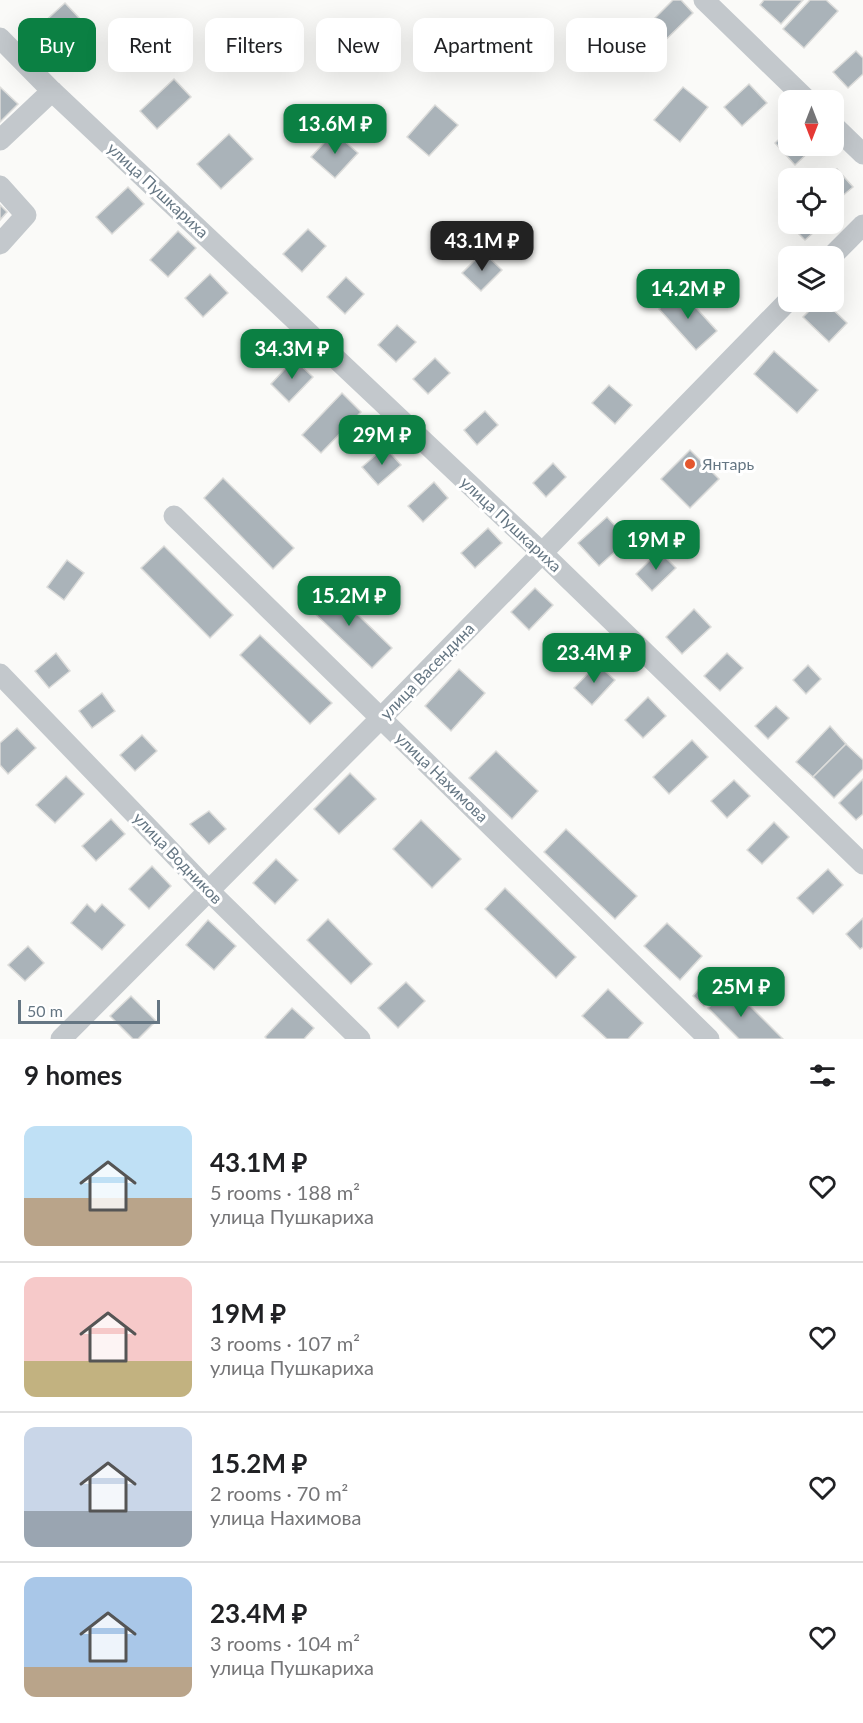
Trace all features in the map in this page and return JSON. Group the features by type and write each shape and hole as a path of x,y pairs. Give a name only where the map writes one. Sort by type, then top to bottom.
{"street":[{"path":"704,0 797,90"},
{"name":"улица Пушкариха","path":"0,38 52,91 541,552 863,864"},
{"path":"0,140 52,91"},
{"path":"844,136 863,154"},
{"path":"0,186 26,215 0,244"},
{"path":"842,246 863,225"},
{"name":"улица Васендина","path":"62,1039 381,718 778,311"},
{"name":"улица Нахимова","path":"174,516 709,1039"},
{"name":"улица Водников","path":"0,674 208,890 360,1039"}],"building":[{"path":"673,0 681,0 693,13 667,38 667,18 655,18"},
{"path":"764,0 803,0 781,24 760,5"},
{"path":"810,0 826,0 838,11 804,48 783,29"},
{"path":"65,3 79,18 49,18"},
{"path":"856,51 863,58 863,74 848,88 833,72"},
{"path":"174,79 191,97 157,129 140,111"},
{"path":"749,84 767,103 742,126 724,107"},
{"path":"0,87 18,104 0,122"},
{"path":"683,87 708,107 680,142 654,120"},
{"path":"435,105 458,125 429,156 407,137"},
{"path":"334,132 358,153 335,178 311,157"},
{"path":"229,134 253,159 221,189 197,164"},
{"path":"787,156 804,156 795,165"},
{"path":"844,177 853,187 844,195"},
{"path":"128,187 144,204 112,234 96,217"},
{"path":"0,205 7,212 0,220"},
{"path":"308,229 326,246 302,272 283,254"},
{"path":"178,231 196,248 168,277 150,260"},
{"path":"799,234 812,234 805,240"},
{"path":"483,252 502,270 481,291 462,273"},
{"path":"210,274 228,293 203,317 185,298"},
{"path":"346,277 364,294 345,314 327,297"},
{"path":"680,290 717,331 696,350 659,309"},
{"path":"808,312 835,312 847,323 829,342 803,317"},
{"path":"397,325 416,342 396,362 378,345"},
{"path":"774,351 818,390 797,413 754,374"},
{"path":"435,358 450,373 428,394 413,379"},
{"path":"294,359 313,377 289,402 271,384"},
{"path":"609,385 632,405 615,424 592,403"},
{"path":"342,393 361,412 321,453 302,435"},
{"path":"485,411 498,425 477,445 464,430"},
{"path":"385,447 401,465 378,485 362,467"},
{"name":"Янтарь","path":"690,450 719,479 690,508 661,479"},
{"path":"553,463 566,477 546,497 533,483"},
{"path":"223,478 294,548 273,569 204,498"},
{"path":"434,482 448,498 423,522 408,506"},
{"path":"607,517 628,540 599,566 578,543"},
{"path":"488,528 502,543 475,568 461,553"},
{"path":"164,546 233,615 210,638 141,568"},
{"path":"659,551 676,568 652,591 636,574"},
{"path":"67,560 84,573 64,600 47,587"},
{"path":"327,585 392,648 372,668 307,606"},
{"path":"535,588 553,605 529,630 511,612"},
{"path":"694,609 711,627 682,654 666,637"},
{"path":"260,635 332,703 310,724 240,655"},
{"path":"56,653 70,671 49,688 35,671"},
{"path":"727,653 743,668 720,691 704,676"},
{"path":"597,664 615,680 592,705 574,688"},
{"path":"808,665 821,679 806,694 793,680"},
{"path":"459,669 485,693 451,731 425,706"},
{"path":"102,693 115,711 92,728 79,711"},
{"path":"648,697 666,716 643,738 625,720"},
{"path":"776,706 789,718 768,739 755,726"},
{"path":"830,726 846,744 813,777 796,762"},
{"path":"17,728 36,748 8,774 0,765 0,743"},
{"path":"142,735 157,751 135,771 120,755"},
{"path":"692,740 708,757 669,794 653,777"},
{"path":"846,744 863,760 863,769 834,798 813,777"},
{"path":"496,751 538,791 512,819 469,778"},
{"path":"350,773 376,799 339,834 314,809"},
{"path":"66,776 84,794 55,823 36,805"},
{"path":"863,779 863,814 856,820 839,803"},
{"path":"734,780 750,796 727,818 711,801"},
{"path":"209,811 226,829 209,844 190,824"},
{"path":"111,819 125,834 96,861 82,846"},
{"path":"421,820 461,859 432,888 393,849"},
{"path":"774,822 789,837 762,864 747,850"},
{"path":"566,829 637,896 615,919 544,852"},
{"path":"276,859 298,880 275,904 253,883"},
{"path":"152,866 171,886 149,909 129,889"},
{"path":"828,869 843,885 813,914 797,898"},
{"path":"505,888 576,957 556,978 485,909"},
{"path":"87,904 95,912 102,904 125,925 102,950 71,923"},
{"path":"863,918 863,947 860,949 846,934"},
{"path":"328,919 372,964 351,984 307,940"},
{"path":"208,920 236,946 214,970 186,945"},
{"path":"667,923 702,956 680,980 644,946"},
{"path":"28,946 44,963 25,981 8,965"},
{"path":"711,974 722,983 704,1006 693,996"},
{"path":"406,982 425,1001 398,1028 378,1008"},
{"path":"730,986 783,1039 739,1039 708,1008"},
{"path":"608,989 643,1023 628,1039 607,1039 582,1016"},
{"path":"131,996 156,1021 138,1039 133,1039 110,1016"},
{"path":"292,1008 314,1028 304,1039 267,1039 265,1037"}],"place":[{"name":"Янтарь","path":"690,464"}]}
